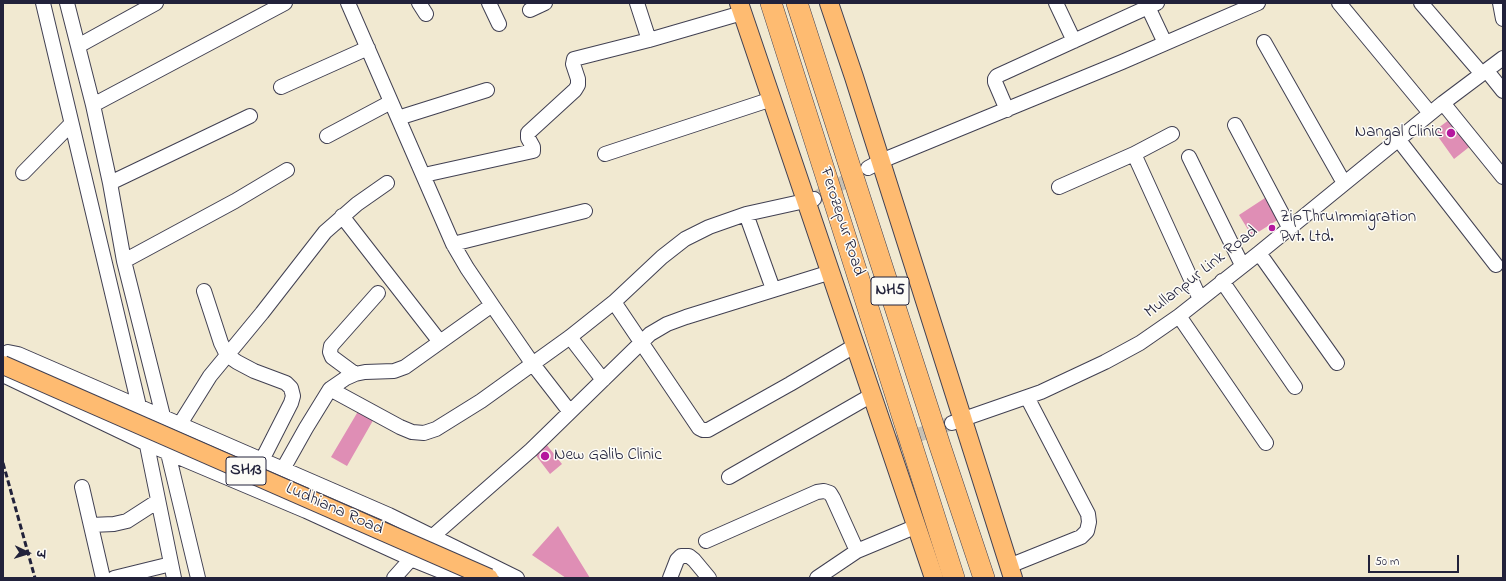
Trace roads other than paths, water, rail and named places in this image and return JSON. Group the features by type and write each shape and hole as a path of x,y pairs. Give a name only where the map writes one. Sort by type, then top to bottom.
{"highway":[{"name":"Ferozepur Road","path":"771,3 954,578"},
{"name":"NH5","path":"797,3 949,476 984,578"}],"main road":[{"path":"829,3 874,165 957,421 1011,572"},
{"path":"740,8 810,200 831,272 872,394 894,443 917,526 934,578"},
{"name":"Ludhiana Road","path":"3,365 489,578"}],"street":[{"path":"43,3 139,406 174,578"},
{"path":"67,3 93,105 110,183 124,261 153,374 162,416"},
{"path":"78,46 156,3"},
{"path":"93,105 285,3"},
{"path":"348,3 453,244 467,268 532,363 570,412"},
{"path":"489,3 499,24"},
{"path":"530,10 545,3"},
{"path":"637,3 650,40"},
{"path":"1056,3 1074,41"},
{"path":"874,165 1258,3"},
{"path":"1339,3 1430,113"},
{"path":"1421,3 1503,91"},
{"path":"1500,3 1503,19"},
{"path":"1007,110 995,82 997,76 1153,5 1165,43"},
{"path":"424,175 533,151 533,147 528,138 528,133 575,90 578,85 578,79 573,64 574,60 650,40 740,8"},
{"path":"1264,42 1344,183"},
{"path":"281,88 368,48"},
{"name":"Mullanpur Link Road","path":"957,421 1041,392 1140,343 1179,316 1259,253 1430,113 1503,58"},
{"path":"398,118 487,90"},
{"path":"605,154 772,99"},
{"path":"327,136 391,102"},
{"path":"1443,103 1503,177"},
{"path":"110,183 250,116"},
{"path":"23,173 71,124"},
{"path":"1235,126 1289,227"},
{"path":"1059,187 1134,154 1172,134"},
{"path":"1398,139 1496,264"},
{"path":"1134,154 1200,299"},
{"path":"1189,157 1242,265"},
{"path":"124,261 235,201 287,170"},
{"path":"180,424 210,376 258,318 325,232 357,204 387,184"},
{"path":"330,389 412,432 424,433 436,429 481,401 570,337 614,302 662,258 686,239 710,227 746,214 810,200"},
{"path":"453,244 585,211"},
{"path":"746,214 773,289"},
{"path":"342,216 440,342"},
{"path":"1259,253 1337,363"},
{"path":"433,536 503,476 650,334 667,324 773,289 831,272"},
{"path":"1222,281 1295,387"},
{"path":"204,291 221,343 228,355 237,362 254,371 286,383 292,388 293,396 291,403 262,460"},
{"path":"355,374 332,358 330,352 331,346 378,293"},
{"path":"614,302 699,428 703,430 708,430 856,345"},
{"path":"283,469 330,389 346,378 355,374 365,372 394,371 405,367 492,305"},
{"path":"1179,316 1266,443"},
{"path":"570,337 603,380"},
{"path":"3,355 8,352 18,354 139,406 389,515 518,578"},
{"path":"3,372 7,377 168,453 306,511 411,559 458,578"},
{"path":"132,378 153,374"},
{"path":"729,477 872,394"},
{"path":"1011,572 1080,537 1087,531 1090,522 1088,514 1027,397"},
{"path":"168,453 198,578"},
{"path":"82,487 103,578"},
{"path":"706,541 817,492 824,491 830,493 833,498 857,551"},
{"path":"91,524 114,524 127,521 158,501"},
{"path":"816,578 857,551 917,526"},
{"path":"670,578 677,560 681,556 688,556 694,560 709,578"},
{"path":"394,578 411,559"},
{"path":"114,578 172,564"}],"tunnel":[{"path":"814,199 860,173"},
{"path":"898,442 952,423"}],"railway":[{"path":"3,463 35,578"}],"place":[{"name":"Nangal Clinic","path":"1451,133"},
{"name":"ZipThruImmigration Pvt. Ltd.","path":"1272,228"},
{"name":"New Galib Clinic","path":"545,456"}]}
